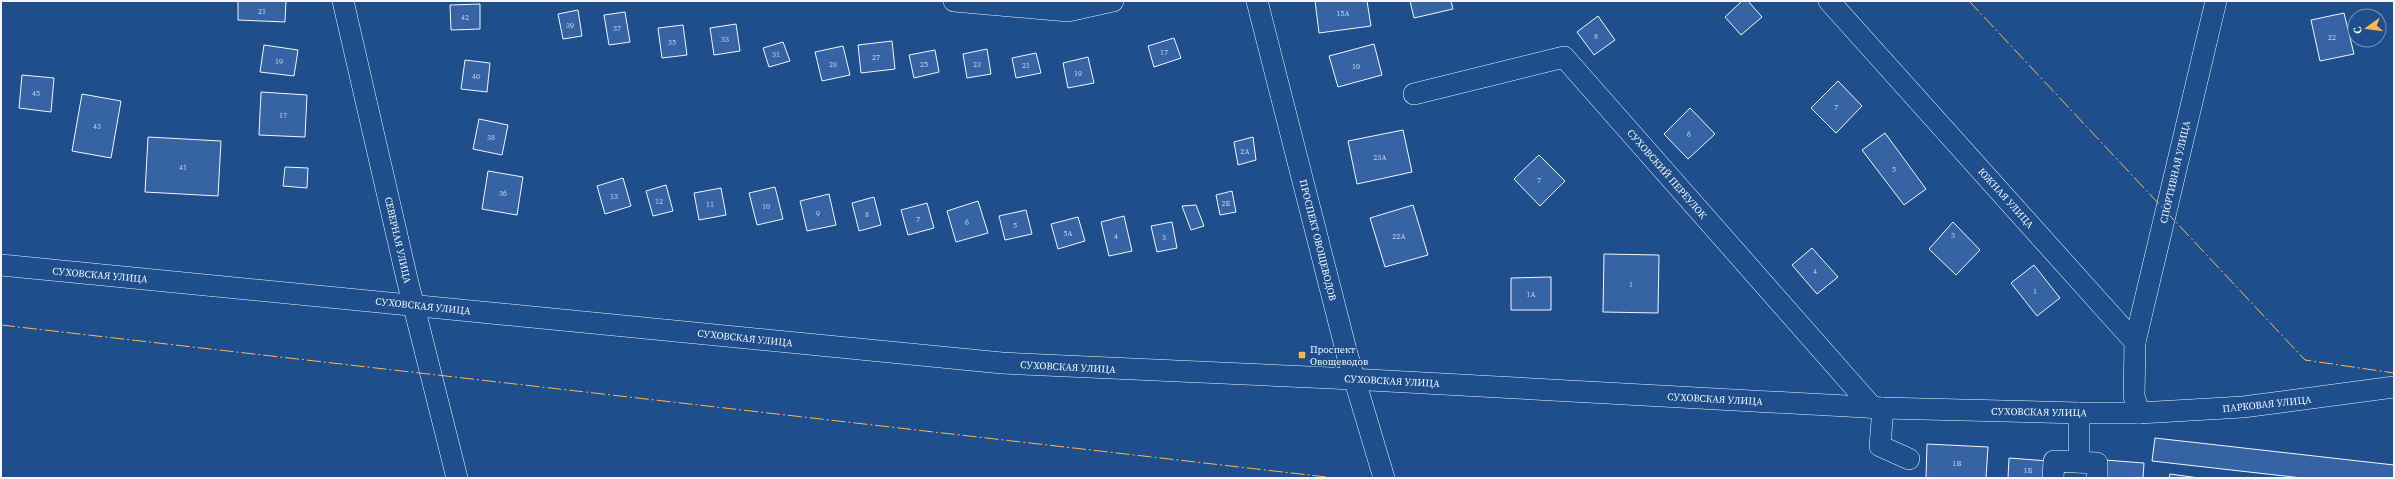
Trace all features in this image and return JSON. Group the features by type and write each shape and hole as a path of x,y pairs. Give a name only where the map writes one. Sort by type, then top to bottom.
{"street":[{"name":"СЕВЕРНАЯ УЛИЦА","path":"343,1 414,305 457,478"},
{"path":"954,1 1068,11 1113,1"},
{"name":"ПРОСПЕКТ ОВОЩЕВОДОВ","path":"1256,1 1354,379 1384,478"},
{"name":"ЮЖНАЯ УЛИЦА","path":"1829,1 2135,342"},
{"name":"СПОРТИВНАЯ УЛИЦА","path":"2135,342 2216,1"},
{"name":"СУХОВСКИЙ ПЕРЕУЛОК","path":"1414,94 1564,57 1878,408"},
{"name":"СУХОВСКАЯ УЛИЦА","path":"1,265 1002,363 1354,379 1878,408 2138,413"},
{"path":"2135,342 2134,396 2138,413"},
{"name":"ПАРКОВАЯ УЛИЦА","path":"2138,413 2243,407 2394,387"},
{"path":"1878,408 1880,446 1909,459"},
{"path":"2079,413 2079,462"},
{"path":"2054,478 2054,461 2097,463 2096,478"}],"building":[{"path":"238,1 286,1 285,22 238,20"},
{"path":"1315,1 1367,1 1371,26 1319,33"},
{"path":"1410,1 1451,1 1453,9 1414,18"},
{"path":"1742,1 1748,1 1762,17 1741,35 1725,17"},
{"path":"480,4 480,29 451,30 450,5"},
{"path":"578,10 582,36 563,39 558,14"},
{"path":"625,12 630,42 609,45 604,15"},
{"path":"2344,13 2347,25 2347,48 2353,48 2354,54 2320,61 2311,20"},
{"path":"1598,16 1615,40 1594,55 1577,32"},
{"path":"736,24 740,51 714,55 710,28"},
{"path":"683,25 687,55 662,58 658,28"},
{"path":"1174,38 1181,58 1154,67 1148,46"},
{"path":"892,41 895,69 861,73 858,45"},
{"path":"783,42 790,61 769,67 763,48"},
{"path":"1374,44 1382,75 1338,87 1329,56"},
{"path":"264,45 298,50 294,76 260,72"},
{"path":"843,46 850,75 822,81 815,52"},
{"path":"987,49 991,74 967,78 963,54"},
{"path":"935,50 939,72 914,78 909,55"},
{"path":"1036,53 1041,73 1016,78 1012,58"},
{"path":"1088,57 1094,83 1068,88 1063,63"},
{"path":"465,60 490,63 487,92 461,89"},
{"path":"22,75 54,78 51,112 19,108"},
{"path":"1838,81 1862,106 1836,133 1811,108"},
{"path":"261,92 307,95 305,137 259,135"},
{"path":"82,94 121,101 111,158 72,151"},
{"path":"1690,108 1715,134 1688,159 1664,134"},
{"path":"479,119 508,125 502,155 473,149"},
{"path":"1403,130 1412,172 1357,184 1348,141"},
{"path":"1885,133 1926,189 1904,205 1862,150"},
{"path":"148,137 221,141 218,196 145,192"},
{"path":"1253,137 1256,160 1238,165 1234,142"},
{"path":"1539,155 1565,181 1540,206 1514,179"},
{"path":"285,167 308,168 307,188 283,186"},
{"path":"488,171 523,177 517,215 482,209"},
{"path":"623,178 631,206 605,214 597,186"},
{"path":"666,185 673,211 653,216 646,191"},
{"path":"775,187 783,219 757,225 749,193"},
{"path":"721,188 726,215 699,220 694,193"},
{"path":"1232,191 1236,212 1220,215 1216,195"},
{"path":"829,194 836,225 807,231 800,201"},
{"path":"874,197 881,225 859,231 852,203"},
{"path":"978,201 988,233 956,242 947,211"},
{"path":"927,203 934,228 908,235 901,210"},
{"path":"1196,205 1204,226 1191,230 1182,206"},
{"path":"1413,205 1428,255 1385,267 1370,218"},
{"path":"1026,210 1032,234 1005,240 999,216"},
{"path":"1124,216 1132,251 1109,256 1101,222"},
{"path":"1078,217 1085,241 1058,249 1051,224"},
{"path":"1172,222 1177,248 1157,252 1151,226"},
{"path":"1953,222 1980,250 1956,275 1929,249"},
{"path":"1812,248 1838,277 1817,294 1792,265"},
{"path":"1604,254 1659,255 1658,313 1603,312"},
{"path":"2034,265 2060,298 2037,316 2011,283"},
{"path":"1551,277 1551,310 1511,310 1511,278"},
{"path":"2155,438 2394,465 2394,478 2302,478 2152,461"},
{"path":"1927,444 1988,447 1986,478 1926,478"},
{"path":"2009,458 2048,461 2046,478 2008,478"},
{"path":"2105,460 2144,463 2143,478 2104,478"},
{"path":"2170,474 2199,478 2169,478"}],"power":[{"path":"1969,1 2305,360 2394,373"},
{"path":"1,325 1335,478"}],"place":[{"name":"Проспект Овощеводов","path":"1302,355"}]}
